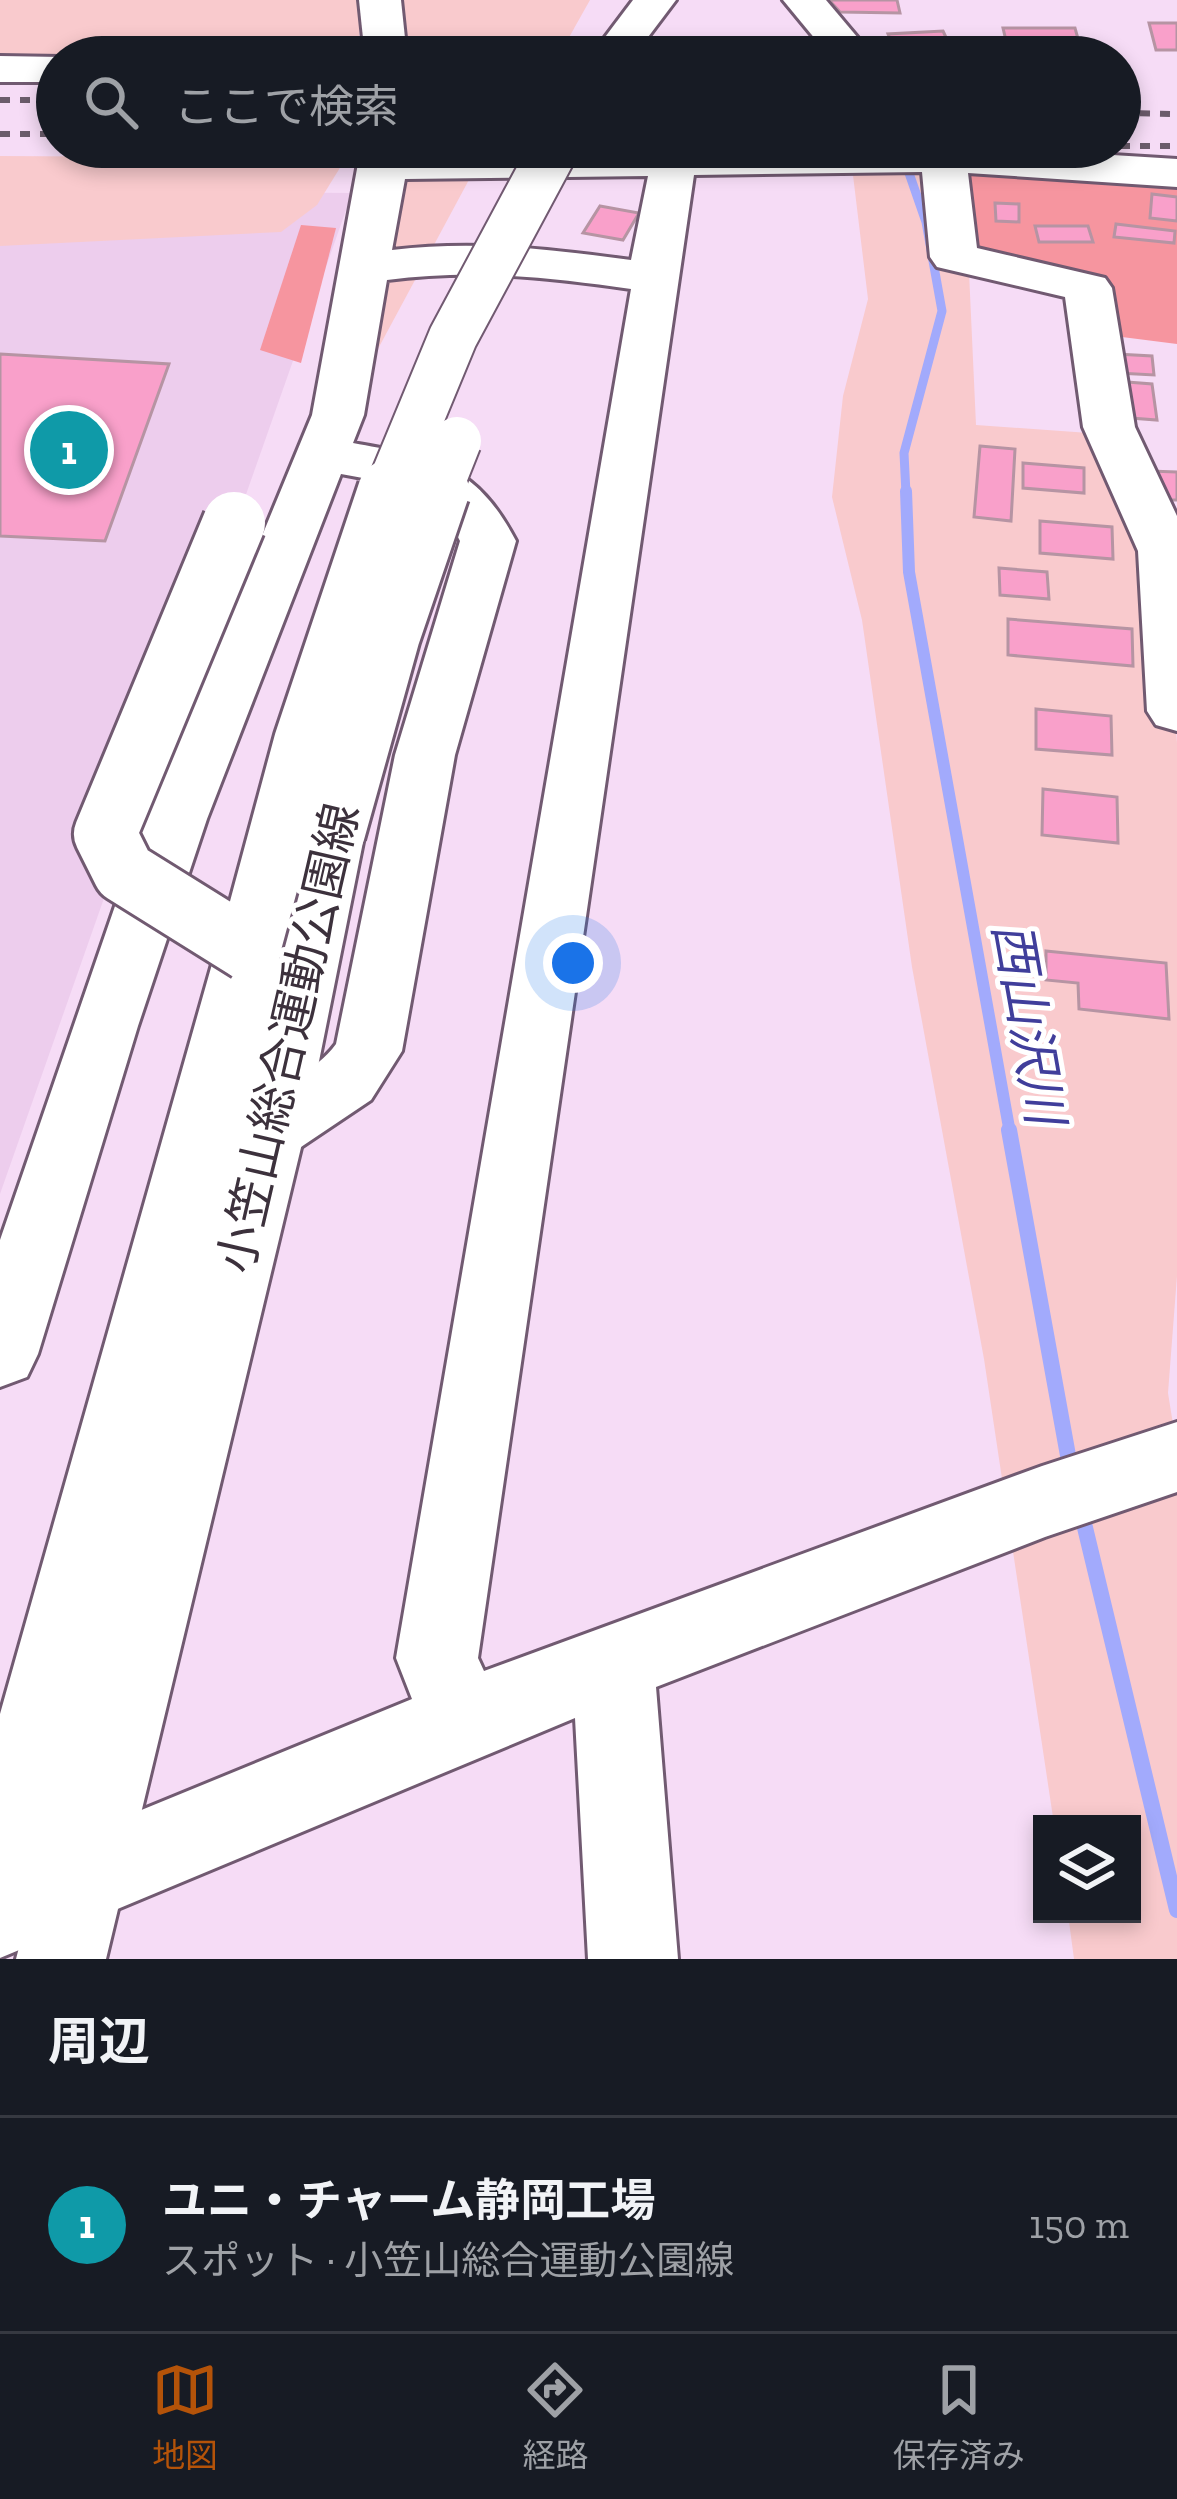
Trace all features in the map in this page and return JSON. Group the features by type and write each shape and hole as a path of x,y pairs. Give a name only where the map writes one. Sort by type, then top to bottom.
{"street":[{"path":"380,0 384,36"},
{"path":"627,36 655,0"},
{"path":"671,36 697,0"},
{"path":"759,0 786,36"},
{"path":"804,0 835,36"},
{"path":"0,69 36,69"},
{"path":"0,1354 169,839 338,415 381,168"},
{"name":"小笠山総合運動公園線","path":"0,1870 322,678 378,516 472,298 543,168"},
{"name":"小笠山総合運動公園線","path":"61,1959 270,1131 334,832 367,707 429,511 478,389 544,247 588,168"},
{"path":"652,278 673,168"},
{"path":"921,168 954,256 1088,288 1109,428 1166,551 1177,711"},
{"path":"1090,168 1177,173"},
{"path":"365,268 445,258 514,258 652,278 656,283 437,1658 463,1720"},
{"path":"249,950 124,872 105,834 234,523 315,475 417,471 471,507 488,541 424,755 368,1051 346,1081 270,1131"},
{"path":"0,1913 463,1720 1150,1465"},
{"path":"613,1663 633,1959"}],"shaded area":[{"path":"0,0 360,0 359,36 36,36 36,54 0,54"},
{"path":"393,0 590,0 570,36 397,36"},
{"path":"0,156 36,156 36,168 340,168 317,205 281,232 0,246"},
{"path":"852,168 944,168 969,272 976,425 1089,433 1162,542 1177,743 1177,1276 1168,1393 1177,1449 1177,1959 1074,1959 1069,1923 1141,1923 1141,1815 1053,1815 984,1359 912,967 862,620 832,497 843,396 868,299"},
{"path":"951,168 1177,178 1177,344 1122,337 1099,279 961,247"},
{"path":"399,176 471,176 372,360"},
{"path":"0,190 352,193 0,1194"},
{"path":"301,225 336,228 301,363 260,350"}],"building":[{"path":"829,0 897,0 900,13 840,12"},
{"path":"1149,23 1177,23 1177,50 1156,50"},
{"path":"1003,28 1075,28 1077,36 1005,36"},
{"path":"943,31 945,36 889,36"},
{"path":"1152,194 1177,197 1177,221 1150,218"},
{"path":"995,203 1019,204 1019,222 996,221"},
{"path":"600,206 639,213 623,240 583,233"},
{"path":"1116,224 1175,231 1174,243 1114,237"},
{"path":"1035,226 1088,226 1093,242 1039,242"},
{"path":"0,354 169,364 105,541 0,536"},
{"path":"1116,354 1152,356 1154,375 1118,373"},
{"path":"1127,382 1152,384 1157,420 1131,418"},
{"path":"980,446 1015,449 1011,521 974,517"},
{"path":"1023,463 1084,468 1084,493 1023,488"},
{"path":"1149,471 1177,472 1177,500 1154,500"},
{"path":"1040,521 1112,527 1113,559 1040,553"},
{"path":"999,568 1047,572 1049,599 1000,595"},
{"path":"1008,619 1132,629 1133,666 1008,655"},
{"path":"1036,709 1111,716 1112,755 1036,749"},
{"path":"1043,789 1117,797 1118,843 1042,835"},
{"path":"1046,951 1166,963 1169,1019 1079,1009 1078,983 1046,980"}],"waterway":[{"name":"西山沢川","path":"906,494 904,453 942,311 926,222 907,168"},
{"name":"西山沢川","path":"906,491 909,572 1010,1133"},
{"name":"西山沢川","path":"1009,1130 1071,1472"},
{"name":"西山沢川","path":"1081,1511 1177,1910"}],"railway":[{"path":"0,100 36,100"},
{"path":"1141,113 1177,114"},
{"path":"0,134 36,134"},
{"path":"1141,146 1177,146"}],"place":[{"name":"ユニ・チャーム静岡工場","path":"69,450"}]}
